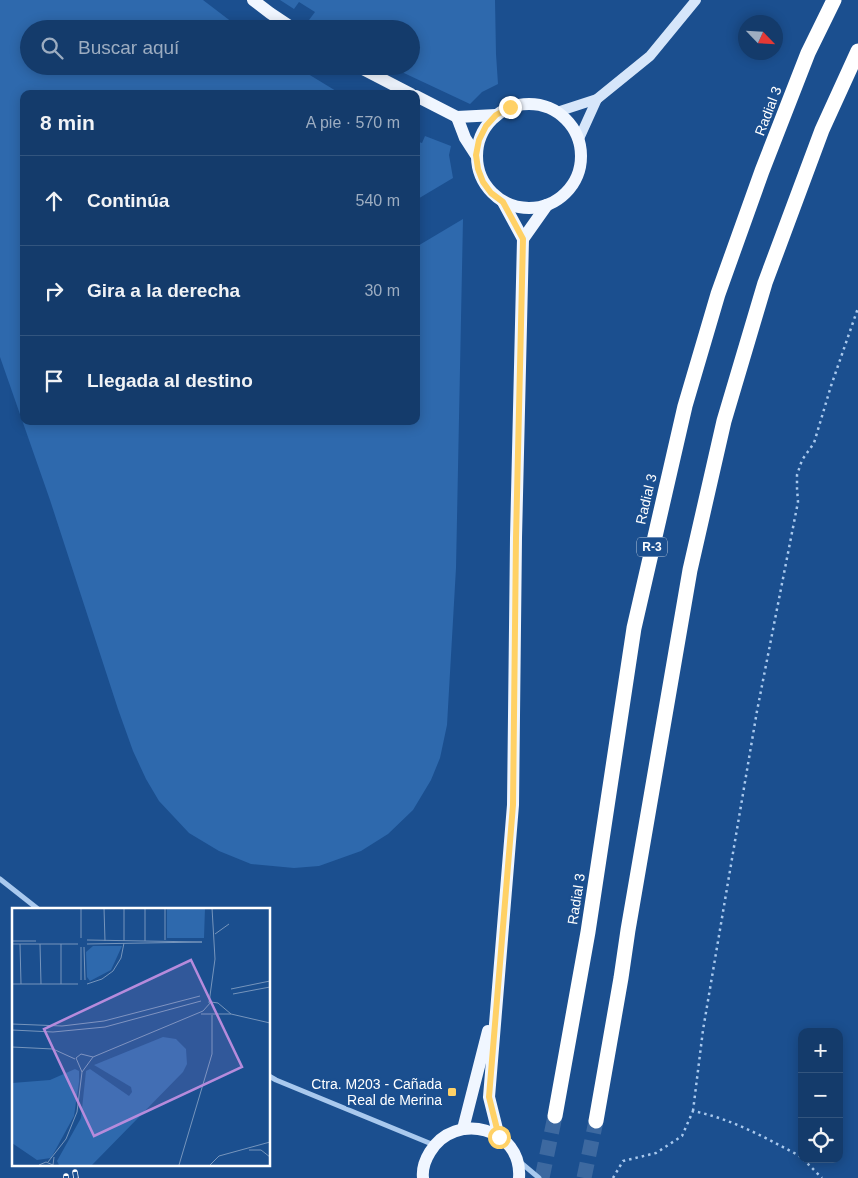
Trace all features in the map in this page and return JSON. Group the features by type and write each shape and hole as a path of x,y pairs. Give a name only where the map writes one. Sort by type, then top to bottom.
{"highway":[{"name":"Radial 3","path":"555,1116 588,932 634,628 685,406 718,294 762,171 808,53 834,0"},
{"path":"596,1121 690,570 724,421 768,274 822,130 858,51"}],"main road":[{"path":"253,0 280,20"},
{"path":"374,75 403,90"},
{"path":"420,98 457,117 496,115"},
{"path":"537,104 557,112 570,124 578,140 581,155 579,170 573,183 562,196 547,205 524,208 503,202 491,193 483,182 478,169 476,155 479,140 486,126 496,115 510,107 537,104"},
{"path":"457,117 465,138 476,155"},
{"path":"499,1137 489,1097 513,805 516,538 523,239 503,202"},
{"path":"523,239 547,205"},
{"path":"463,1128 486,1038 499,970"},
{"path":"423,1178 422,1174 426,1159 434,1145 447,1134 463,1128 476,1128 488,1131 506,1143 516,1159 520,1173 519,1178"}],"street":[{"path":"557,112 597,99 650,56 696,0"},
{"path":"578,140 597,99"},
{"path":"0,879 37,908"},
{"path":"270,1077 434,1145"},
{"path":"516,1159 539,1178"}],"path":[{"path":"613,1178 623,1162 656,1153 682,1136 693,1111 704,1030 757,711 798,502 797,475 802,460 814,443 831,386 858,308"},
{"path":"693,1111 714,1116 757,1133 798,1155"},
{"path":"806,1163 822,1178"}],"shaded area":[{"path":"0,0 203,0 229,20 20,20 20,75 310,75 334,90 20,90 20,414 0,357"},
{"path":"280,0 495,0 498,84 482,92 470,104 408,75 420,75 420,20 309,20 315,12 299,2 294,9"},
{"path":"425,136 451,146 449,155 453,178 420,198 420,142 422,143"},
{"path":"463,219 456,568 447,725 440,758 431,780 413,810 388,834 361,851 319,866 294,868 251,864 219,851 189,833 159,801 133,751 24,425 420,425 420,245"}],"tunnel":[{"path":"542,1178 555,1116"},
{"path":"584,1178 596,1121"}],"railway":[{"path":"75,1172 76,1178"}],"place":[{"name":"Ctra. M203 - Cañada Real de Merina","path":"452,1092"}],"route":[{"path":"499,1137 489,1097 513,805 516,538 523,239 503,202 491,193 483,182 478,169 476,155 479,140 486,126 496,115 510,107"}]}
